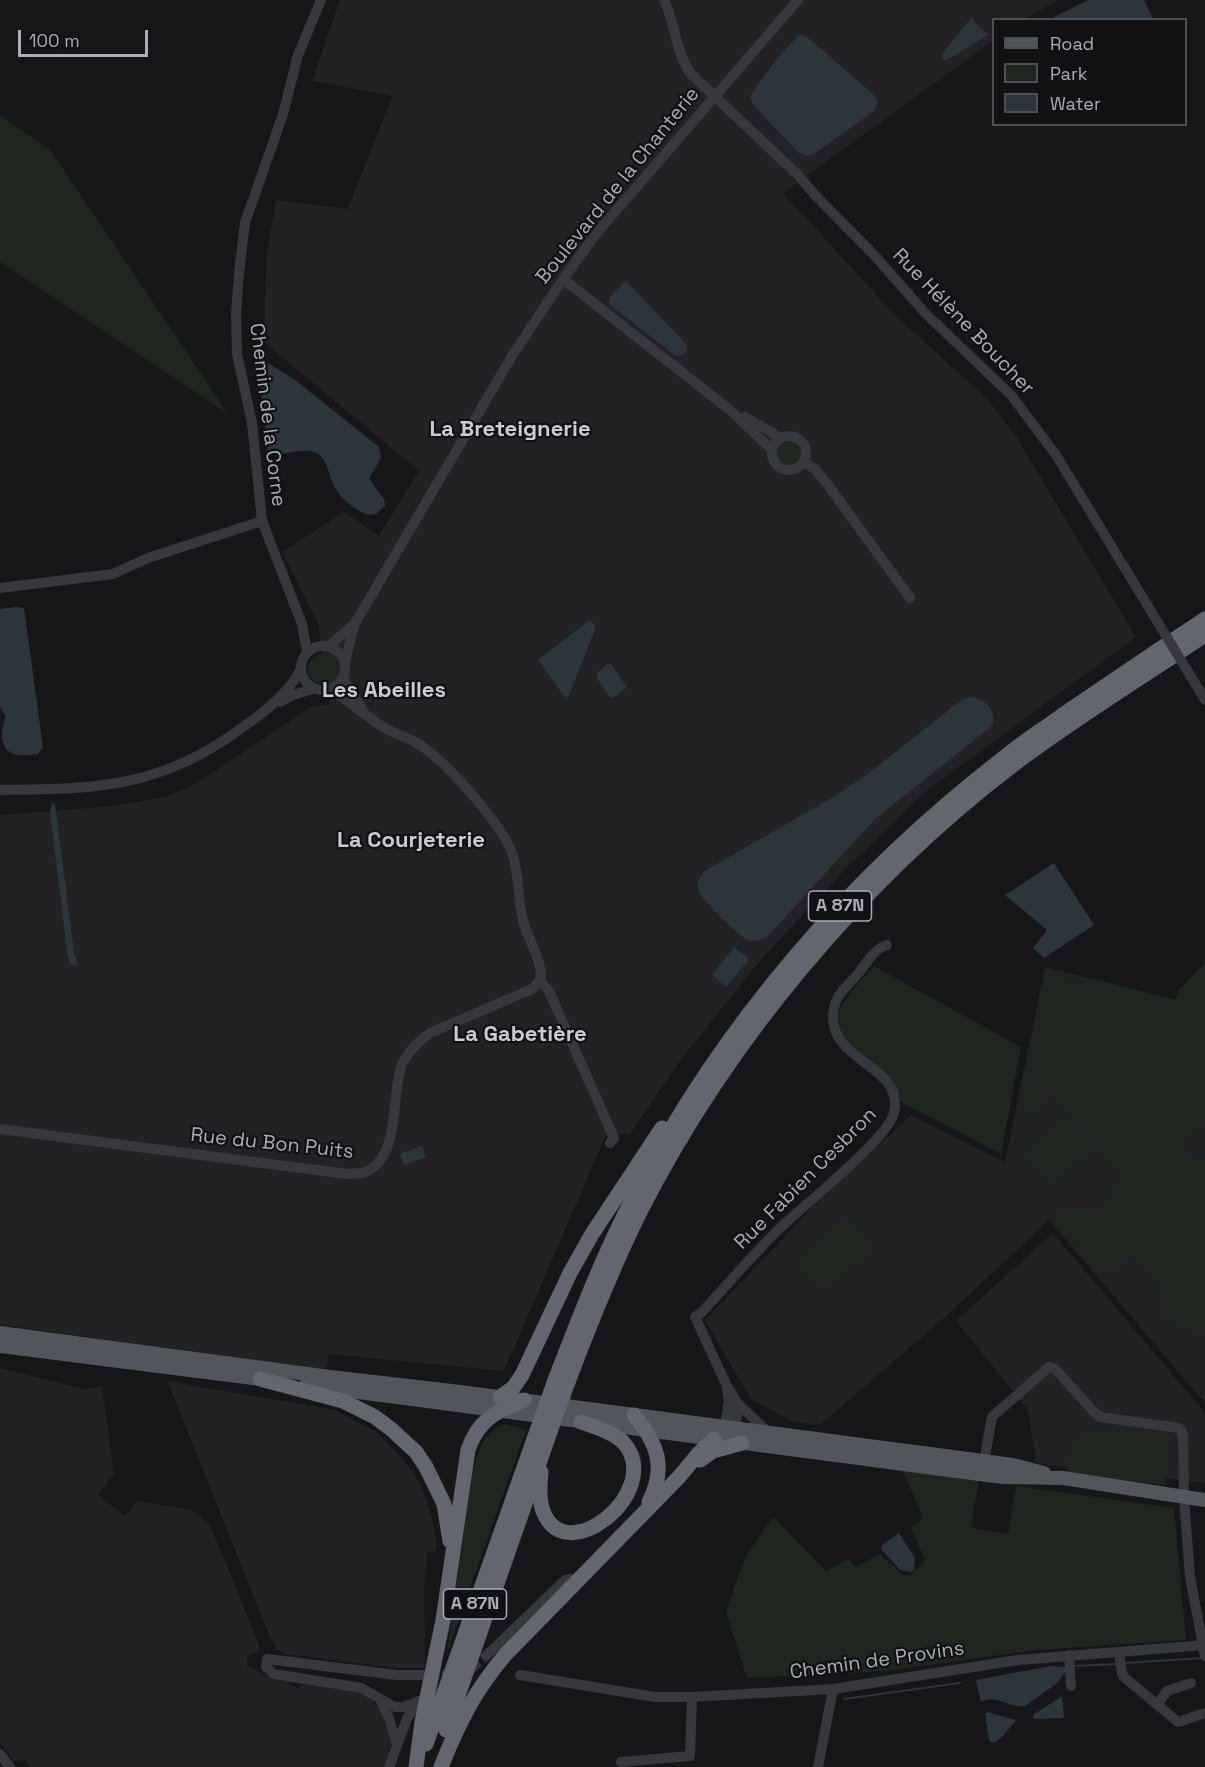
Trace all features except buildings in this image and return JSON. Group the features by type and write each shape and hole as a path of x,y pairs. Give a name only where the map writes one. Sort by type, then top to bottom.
{"highway":[{"name":"A 87N","path":"433,1767 589,1294 634,1195 692,1095 743,1021 842,903 893,852 1007,754 1205,619"},
{"name":"A 87N","path":"561,1381 622,1250 671,1156 702,1104 730,1064 805,965 901,861 1013,765 1205,635"},
{"path":"417,1767 427,1679 443,1620 468,1450 473,1434 522,1375 570,1273 592,1234 664,1124 692,1095"},
{"path":"260,1379 359,1407 404,1440 426,1467 444,1504 452,1557"},
{"path":"499,1404 524,1400"},
{"path":"634,1414 647,1431 655,1448 659,1473 654,1492 644,1513"},
{"path":"540,1447 540,1501 549,1521 557,1528 568,1532 580,1533 590,1530 611,1515 622,1501 632,1478 633,1465 629,1452 622,1442 611,1434 581,1422"},
{"path":"441,1767 461,1718 491,1671 524,1634 714,1440"},
{"path":"679,1476 706,1455 742,1443"},
{"name":"A 87N","path":"417,1767 540,1447"}],"main road":[{"path":"0,1333 102,1353 260,1379 499,1404"},
{"path":"0,1346 102,1353 322,1376 499,1404 581,1422 1011,1478 1063,1478"},
{"path":"524,1400 1022,1467 1063,1478 1205,1500"}],"street":[{"name":"Chemin de la Corne","path":"307,652 302,624 262,521 252,423 237,354 236,315 245,223 283,114 298,55 321,0"},
{"name":"Rue Hélène Boucher","path":"664,0 671,14 682,60 690,73 798,175 876,257 925,313 1011,395 1056,455 1205,700"},
{"name":"Boulevard de la Chanterie","path":"345,663 354,625 512,356 563,279 596,234 798,0"},
{"path":"563,279 730,410 772,450 775,463 787,470 797,469 804,462 807,450 803,442 788,436 775,443 772,450"},
{"path":"730,410 781,438"},
{"path":"804,462 815,469 828,485 910,598"},
{"path":"0,588 112,574 148,558 262,521"},
{"name":"Chemin de la Corne","path":"302,624 323,646"},
{"name":"Boulevard de la Chanterie","path":"323,646 354,625"},
{"path":"323,646 336,650 345,663 343,678 339,685 332,690 320,691 313,689 303,678 300,664 307,652 323,646"},
{"path":"270,707 293,684 300,671"},
{"path":"343,678 365,713"},
{"path":"0,790 101,787 153,776 205,753 270,707 293,695 313,689"},
{"path":"332,690 388,731 416,742 433,755 492,818 504,835 517,869 525,930 541,969 540,981 549,991 600,1104 614,1138 610,1143"},
{"name":"Rue Fabien Cesbron","path":"727,1386 695,1317 775,1233 877,1138 892,1120 894,1099 890,1085 881,1074 843,1046 834,1030 833,1015 839,995 878,949 887,945"},
{"name":"Rue du Bon Puits","path":"0,1129 347,1174 364,1172 376,1165 388,1147 402,1064 419,1042 438,1029 532,988 540,981"},
{"path":"984,1462 992,1417 1046,1369 1052,1367 1097,1415 1103,1418 1179,1428 1183,1434 1184,1497 1190,1577 1204,1650"},
{"path":"727,1386 738,1404 770,1433"},
{"path":"727,1386 729,1429 742,1443"},
{"path":"714,1440 729,1429 738,1416 738,1404"},
{"path":"487,1655 565,1580 576,1581"},
{"name":"Chemin de Provins","path":"520,1675 655,1697 692,1697 833,1689 970,1666 1204,1650"},
{"path":"1120,1656 1122,1673 1178,1722 1205,1713"},
{"path":"388,1767 407,1719 417,1702 427,1679 267,1659 266,1667 274,1674 361,1688 371,1692 381,1701 399,1707 417,1702"},
{"path":"1070,1659 1071,1682"},
{"path":"1157,1705 1167,1691 1191,1683"},
{"path":"818,1767 833,1689"},
{"path":"621,1762 690,1756 692,1697"},
{"path":"381,1701 397,1743"},
{"path":"0,1754 9,1767"}],"shaded area":[{"path":"340,0 1058,0 1027,18 992,18 992,42 783,193 895,315 987,399 1016,436 1136,637 929,789 846,868 758,963 682,1058 630,1134 606,1135 504,1371 329,1354 326,1370 0,1325 0,815 115,806 169,796 197,783 311,707 330,704 318,623 282,552 344,512 379,536 419,471 264,342 266,260 276,200 348,209 392,96 312,81"},
{"path":"1045,967 1177,1000 1205,1031 1205,1403 1049,1220 944,1318 820,1425 791,1421 751,1399 705,1320 812,1208 911,1115 1005,1162"},
{"path":"1053,1233 1205,1413 1205,1483 1036,1463 1028,1410 956,1321"},
{"path":"0,1368 84,1389 102,1386 114,1474 98,1495 125,1516 137,1501 192,1510 210,1525 259,1645 259,1652 247,1656 247,1666 276,1680 286,1681 297,1688 305,1684 358,1693 371,1698 381,1710 392,1742 384,1767 30,1767 25,1760 14,1761 0,1743"},
{"path":"167,1381 335,1410 375,1431 397,1452 415,1475 423,1491 432,1518 436,1542 436,1551 428,1552 424,1585 425,1668 397,1668 285,1654 278,1650 272,1641"}],"green space":[{"path":"0,115 51,151 228,414 0,262"},
{"path":"789,442 797,446 801,454 797,462 789,466 781,462 777,454 781,446"},
{"path":"323,654 334,658 338,669 334,680 323,684 312,680 308,669 312,658"},
{"path":"1205,963 1205,1124 1198,1128 1195,1127 1178,1144 1192,1158 1205,1160 1205,1330 1200,1335 1160,1314 1166,1294 1135,1253 1105,1275 1052,1213 1103,1210 1123,1177 1045,1087 1039,1115 1023,1110 1047,972 1064,977 1064,982 1090,988 1090,978 1176,1000 1178,991"},
{"path":"874,966 1021,1047 1001,1154 899,1101 889,1076 850,1046 841,1034 838,1023 839,1012 852,991"},
{"path":"1064,1117 1092,1147 1054,1182 1026,1152"},
{"path":"848,1218 872,1249 820,1291 796,1261"},
{"path":"504,1424 526,1430 447,1653 472,1475 481,1445 489,1434"},
{"path":"1091,1430 1157,1434 1166,1437 1166,1485 1066,1474 1072,1450"},
{"path":"903,1471 979,1478 971,1528 1008,1534 1016,1486 1174,1508 1186,1640 1037,1650 886,1671 747,1678 726,1612 745,1557 773,1517 826,1571 848,1559 856,1567 880,1554 903,1575 911,1575 925,1560 911,1527 923,1518"}],"water":[{"path":"1088,0 1144,0 1153,18 1052,18"},
{"path":"971,18 988,35 945,61 941,55"},
{"path":"802,34 874,95 878,102 874,111 814,154 807,156 799,153 750,99 773,64"},
{"path":"625,282 687,345 687,350 682,355 676,356 609,304 609,298"},
{"path":"266,362 294,379 379,447 381,458 369,479 384,499 385,506 376,514 367,515 353,507 341,496 335,488 324,460 316,453 301,451 273,455 268,453 260,380 260,368"},
{"path":"24,608 43,747 38,754 32,755 19,755 9,751 5,747 2,734 5,715 0,707 0,609"},
{"path":"590,620 595,625 594,632 567,700 538,660"},
{"path":"611,664 627,687 613,698 596,677 598,672"},
{"path":"972,697 982,700 989,707 993,715 993,725 875,819 767,937 749,941 722,918 702,896 698,883 705,871 835,796 865,776 963,699"},
{"path":"52,803 55,803 74,953 79,966 70,964 67,951 50,812"},
{"path":"1054,863 1094,925 1044,958 1033,948 1047,930 1005,895"},
{"path":"734,947 749,959 726,987 712,975"},
{"path":"422,1146 426,1157 404,1165 400,1154"},
{"path":"899,1533 915,1558 914,1570 911,1572 900,1570 881,1549 883,1544"},
{"path":"1051,1666 1066,1667 1067,1673 1056,1684 1025,1706 991,1699 981,1702 976,1680"},
{"path":"1062,1696 1064,1718 1033,1719 1033,1715"},
{"path":"987,1712 1016,1720 994,1743 989,1741 985,1714"}],"waterway":[{"path":"1124,1663 1202,1658"},
{"path":"1073,1666 1118,1664"},
{"path":"844,1699 960,1683"}],"tunnel":[{"path":"427,1675 460,1673 473,1667 487,1655"}],"district":[{"name":"La Breteignerie","path":"510,430"},
{"name":"Les Abeilles","path":"384,691"},
{"name":"La Courjeterie","path":"411,841"},
{"name":"La Gabetière","path":"520,1035"}]}
